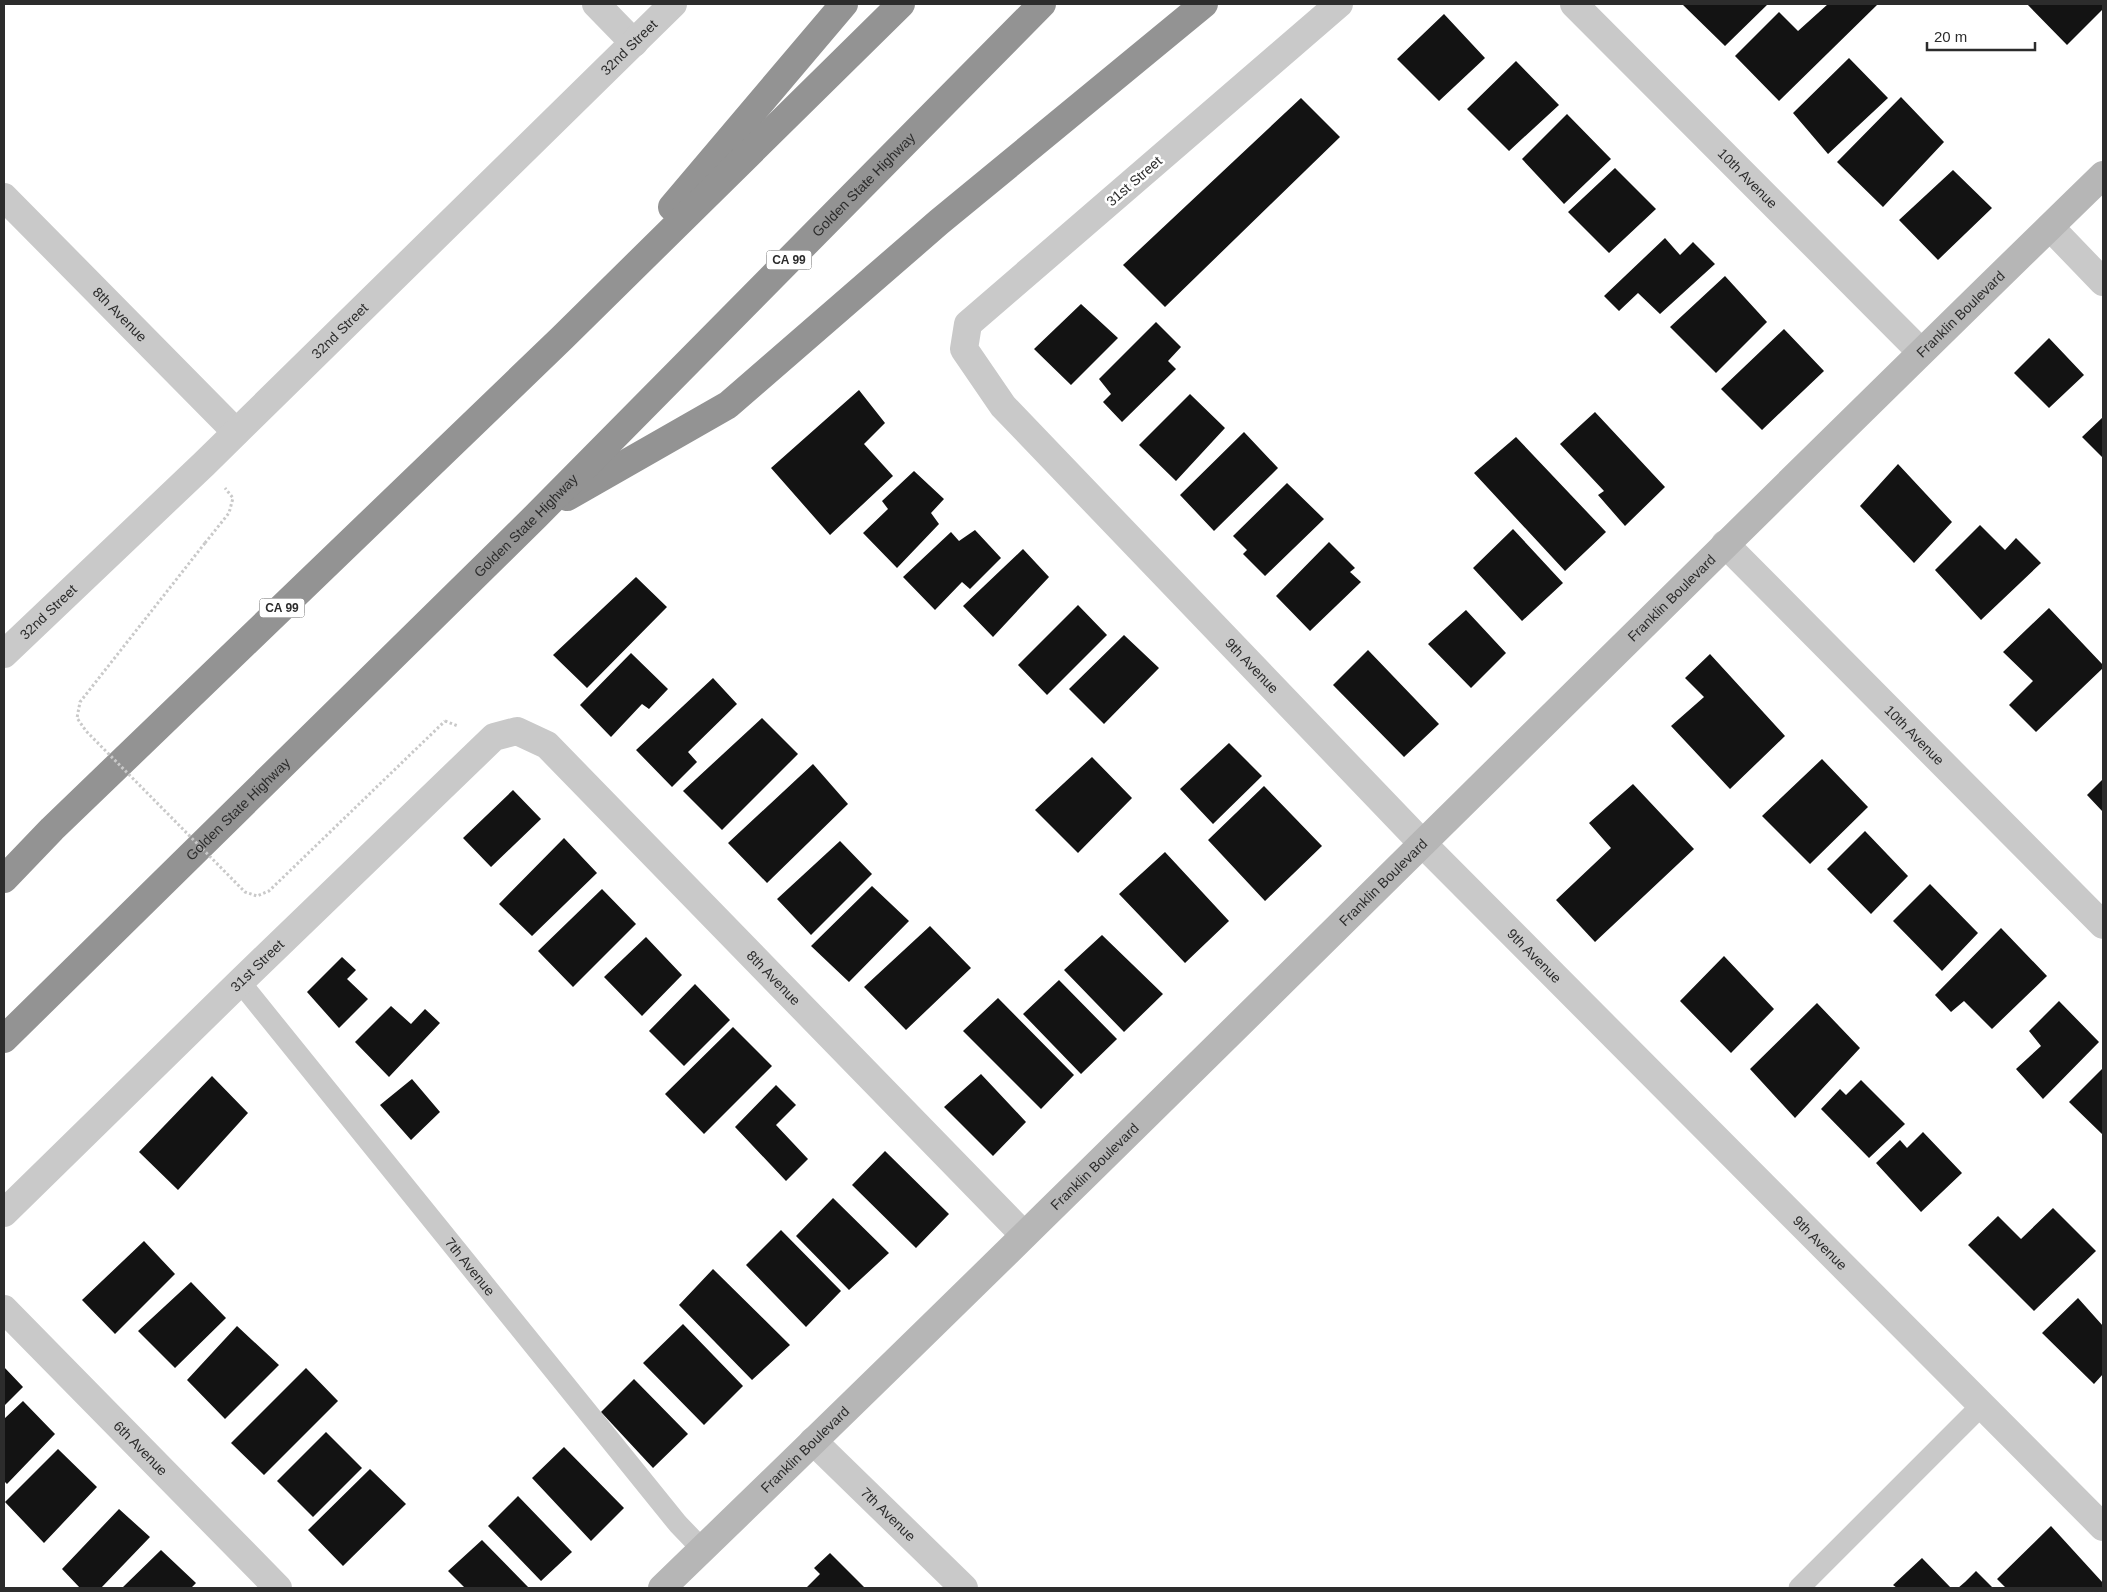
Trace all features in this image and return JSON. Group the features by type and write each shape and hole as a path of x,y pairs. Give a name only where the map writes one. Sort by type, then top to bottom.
{"highway":[{"path":"562,338 844,4"},
{"name":"CA 99","path":"4,879 59,822 562,338 901,4"},
{"name":"Golden State Highway","path":"4,1039 536,516 1042,4"},
{"path":"536,516 728,405 939,222 1204,4"}],"main road":[{"name":"Franklin Boulevard","path":"662,1588 1423,844 1725,544 2103,175"}],"street":[{"path":"596,4 634,43"},
{"name":"32nd Street","path":"4,654 236,432 673,4"},
{"name":"31st Street","path":"978,372 964,349 968,324 1339,4"},
{"name":"10th Avenue","path":"1574,4 1921,352"},
{"name":"8th Avenue","path":"4,197 236,432"},
{"path":"2050,226 2103,282"},
{"name":"9th Avenue","path":"978,372 1003,406 1423,844 2103,1527"},
{"name":"10th Avenue","path":"1725,544 2103,925"},
{"name":"31st Street","path":"4,1213 494,737 517,731"},
{"name":"8th Avenue","path":"517,731 547,746 1024,1235"},
{"name":"6th Avenue","path":"4,1309 278,1588"},
{"name":"7th Avenue","path":"813,1441 964,1588"}],"lane":[{"name":"7th Avenue","path":"240,982 678,1524 702,1549"},
{"path":"1799,1588 1982,1406"}],"path":[{"path":"205,543 80,702 77,718 86,732 245,892 257,896 269,891 445,721"}],"building":[{"path":"1684,4 1768,4 1725,46"},
{"path":"1828,4 1877,5 1779,101 1735,56 1779,12 1798,31"},
{"path":"2027,4 2103,4 2103,9 2067,45"},
{"path":"1444,14 1485,58 1439,101 1397,59"},
{"path":"1849,58 1888,98 1828,154 1793,113"},
{"path":"1516,61 1559,105 1509,151 1467,109"},
{"path":"1901,97 1944,142 1883,207 1837,162"},
{"path":"1301,98 1340,137 1165,307 1123,265"},
{"path":"1567,114 1611,159 1564,204 1522,159"},
{"path":"1615,168 1656,209 1609,253 1568,212"},
{"path":"1953,170 1992,208 1938,260 1899,220"},
{"path":"1665,238 1680,255 1693,242 1715,264 1660,314 1638,293 1619,311 1604,296"},
{"path":"1725,276 1767,322 1716,373 1670,327"},
{"path":"1081,304 1118,338 1071,385 1034,349"},
{"path":"1156,322 1181,347 1168,361 1176,369 1122,422 1103,402 1111,394 1099,379"},
{"path":"1784,329 1824,371 1762,430 1721,389"},
{"path":"2049,338 2084,375 2049,408 2014,373"},
{"path":"859,390 885,423 864,444 893,476 830,535 771,468"},
{"path":"1190,394 1225,428 1176,481 1139,445"},
{"path":"1595,412 1665,487 1625,526 1598,495 1604,491 1560,444"},
{"path":"2103,417 2103,458 2082,437"},
{"path":"1244,432 1278,468 1214,531 1180,495"},
{"path":"1516,437 1606,532 1565,571 1474,473"},
{"path":"1898,464 1952,522 1914,563 1860,506"},
{"path":"914,471 944,499 931,513 939,524 897,568 863,533 888,509 882,501"},
{"path":"1287,483 1324,519 1265,576 1243,554 1247,550 1233,536"},
{"path":"1980,525 2005,550 2016,538 2041,563 1981,620 1935,570"},
{"path":"1513,529 1563,583 1522,621 1473,568"},
{"path":"975,530 1001,558 970,589 962,582 935,610 903,577 951,532 959,541"},
{"path":"1329,542 1355,568 1350,572 1361,582 1310,631 1276,596"},
{"path":"1023,549 1049,577 993,637 963,606"},
{"path":"636,577 667,607 587,688 553,655"},
{"path":"1078,605 1107,635 1047,695 1018,665"},
{"path":"2049,608 2103,665 2103,668 2036,732 2009,705 2033,681 2003,652"},
{"path":"1466,610 1506,653 1471,688 1428,644"},
{"path":"1124,635 1159,668 1104,724 1069,689"},
{"path":"1368,650 1439,724 1404,757 1333,685"},
{"path":"631,653 668,689 649,709 642,704 611,737 580,705"},
{"path":"1710,654 1785,736 1730,789 1671,726 1704,697 1685,678"},
{"path":"713,678 737,704 688,752 697,762 672,787 636,750"},
{"path":"762,718 798,754 722,830 683,791"},
{"path":"1229,743 1262,776 1213,824 1180,789"},
{"path":"1092,757 1132,798 1078,853 1035,810"},
{"path":"1822,759 1868,807 1810,864 1762,816"},
{"path":"813,764 848,804 767,883 728,843"},
{"path":"2103,779 2103,812 2087,795"},
{"path":"1633,784 1694,849 1595,942 1556,900 1611,848 1589,823"},
{"path":"1264,786 1322,846 1265,901 1208,840"},
{"path":"513,790 541,819 491,867 463,838"},
{"path":"1865,831 1908,876 1871,914 1827,869"},
{"path":"564,838 597,873 532,936 499,904"},
{"path":"840,841 872,874 811,935 777,899"},
{"path":"1165,852 1229,921 1185,963 1119,894"},
{"path":"1930,884 1978,933 1942,971 1893,921"},
{"path":"872,886 909,921 849,982 811,946"},
{"path":"602,889 636,924 573,987 538,951"},
{"path":"930,926 971,968 906,1030 864,987"},
{"path":"2001,928 2047,976 1992,1029 1964,1001 1951,1012 1935,995"},
{"path":"1102,935 1163,994 1124,1032 1064,970"},
{"path":"646,937 682,975 642,1016 604,977"},
{"path":"1724,956 1774,1009 1731,1053 1680,1001"},
{"path":"342,957 356,970 347,979 368,999 339,1028 307,992"},
{"path":"1059,980 1117,1039 1081,1074 1023,1014"},
{"path":"695,984 730,1020 684,1066 649,1031"},
{"path":"998,998 1074,1075 1041,1109 963,1031"},
{"path":"2059,1001 2099,1042 2043,1099 2016,1069 2041,1046 2029,1031"},
{"path":"1817,1003 1860,1048 1795,1118 1750,1069"},
{"path":"391,1006 411,1024 425,1009 440,1023 389,1077 355,1042"},
{"path":"733,1027 772,1066 704,1134 665,1094"},
{"path":"2103,1068 2103,1135 2069,1102"},
{"path":"981,1074 1026,1122 993,1156 944,1107"},
{"path":"212,1076 248,1113 178,1190 139,1152"},
{"path":"412,1079 440,1112 411,1140 380,1105"},
{"path":"1861,1080 1905,1124 1869,1158 1821,1109 1840,1089 1846,1095"},
{"path":"776,1085 796,1105 776,1125 808,1159 786,1181 735,1127"},
{"path":"1923,1132 1962,1173 1921,1212 1876,1163 1900,1140 1907,1148"},
{"path":"885,1151 949,1214 916,1248 852,1185"},
{"path":"833,1198 889,1253 849,1290 796,1236"},
{"path":"2053,1208 2096,1251 2034,1311 1968,1245 1998,1216 2021,1239"},
{"path":"781,1230 841,1291 806,1327 746,1265"},
{"path":"144,1241 175,1274 115,1334 82,1300"},
{"path":"713,1269 790,1345 752,1380 679,1305"},
{"path":"191,1282 226,1318 175,1368 138,1331"},
{"path":"2078,1298 2103,1326 2103,1374 2094,1384 2042,1333"},
{"path":"683,1324 743,1386 704,1425 643,1363"},
{"path":"237,1326 279,1365 225,1419 187,1380"},
{"path":"4,1367 23,1387 4,1406"},
{"path":"306,1368 338,1401 264,1475 231,1443"},
{"path":"634,1379 688,1434 653,1468 601,1412"},
{"path":"23,1401 55,1434 7,1484 4,1481 4,1419"},
{"path":"326,1432 362,1468 313,1517 277,1481"},
{"path":"564,1447 624,1508 591,1541 532,1478"},
{"path":"58,1449 97,1487 44,1543 5,1502"},
{"path":"370,1469 406,1504 343,1566 308,1530"},
{"path":"518,1496 572,1552 541,1581 488,1526"},
{"path":"119,1509 150,1537 101,1588 80,1588 62,1569"},
{"path":"2051,1526 2103,1583 2103,1588 2006,1588 1997,1579"},
{"path":"482,1540 529,1588 465,1588 448,1571"},
{"path":"161,1550 196,1583 191,1588 122,1588"},
{"path":"830,1553 865,1588 806,1588 820,1574 814,1568"},
{"path":"1922,1558 1951,1588 1897,1588 1893,1585"},
{"path":"1976,1571 1993,1588 1958,1588 1965,1582"}]}
